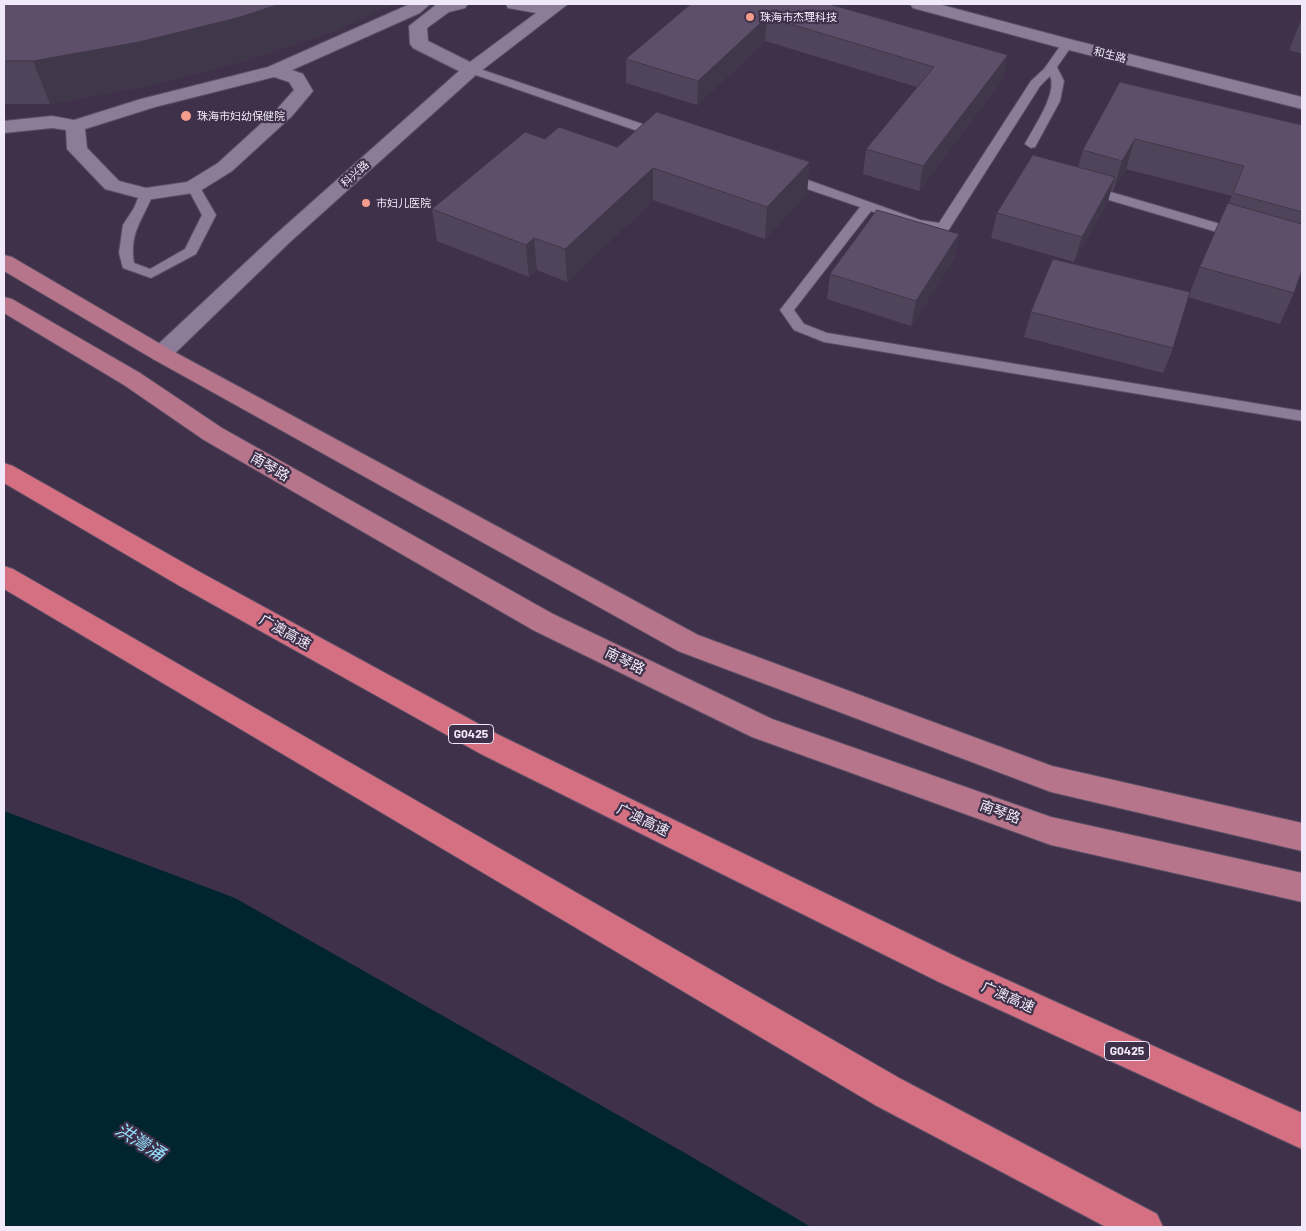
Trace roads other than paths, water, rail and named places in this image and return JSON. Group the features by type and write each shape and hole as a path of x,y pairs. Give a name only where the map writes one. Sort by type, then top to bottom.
{"highway":[{"name":"广澳高速","path":"4,472 188,578 489,744 951,971 1302,1131"},
{"path":"4,576 888,1092 1144,1227"}],"main road":[{"path":"4,262 161,354 688,643 1051,779 1302,837"},
{"name":"南琴路","path":"4,304 132,379 212,434 543,622 762,728 1051,831 1302,888"},
{"path":"132,379 161,354"}],"street":[{"path":"4,126 52,122 75,126 148,103 275,71 421,4"},
{"path":"459,4 442,8 418,26 419,44 471,70"},
{"path":"514,4 555,7"},
{"name":"和生路","path":"919,4 1067,44 1302,103"},
{"name":"科兴路","path":"161,354 284,238 471,70 555,7"},
{"path":"75,126 77,149 112,185 146,194 193,186 225,167 254,138 286,112 304,91 296,78 275,71"}],"lane":[{"path":"774,173 917,224 943,228 1034,84 1051,67 1067,44"},
{"path":"1030,144 1054,101 1058,81 1051,67"},
{"path":"471,70 679,141"},
{"path":"1073,185 1254,238"},
{"path":"146,194 141,208 130,225 126,252 128,265 151,274 191,251 209,215 193,186"},
{"path":"868,205 787,310 799,327 824,337 1302,416"}],"water":[{"name":"洪灣涌","path":"4,811 235,898 685,1153 811,1227 4,1227"}],"place":[{"name":"珠海市杰理科技","path":"750,17"},
{"name":"珠海市妇幼保健院","path":"186,116"},
{"name":"市妇儿医院","path":"366,203"}]}
